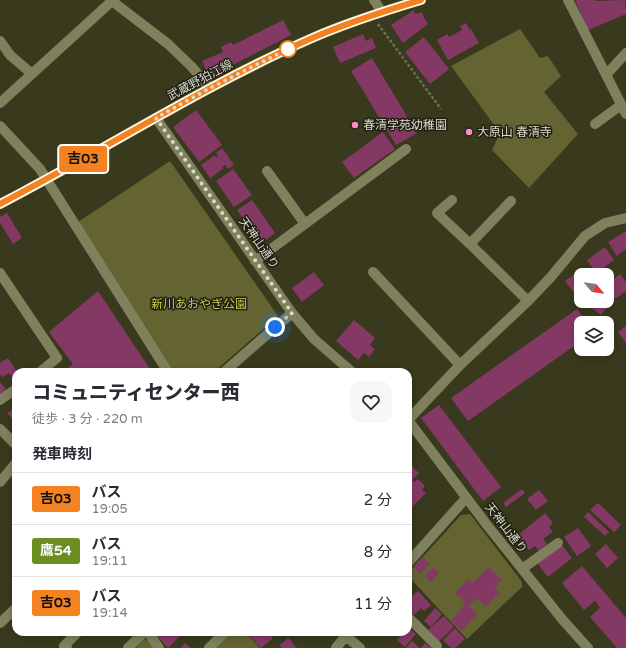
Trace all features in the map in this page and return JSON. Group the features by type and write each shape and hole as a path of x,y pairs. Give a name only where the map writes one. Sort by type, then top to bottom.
{"main road":[{"name":"武蔵野狛江線","path":"0,204 46,180 210,88 311,38 382,12 421,0"}],"street":[{"path":"374,0 382,12"},
{"path":"568,0 626,114"},
{"path":"0,103 113,1 168,44 191,66 210,88"},
{"path":"0,41 10,55 32,74"},
{"path":"606,75 626,53"},
{"path":"594,124 621,105"},
{"name":"天神山通り","path":"156,118 292,313 314,339 347,368"},
{"path":"0,126 40,168 46,180 165,368"},
{"path":"255,261 406,148"},
{"path":"267,171 288,203 305,224"},
{"path":"452,200 436,213 528,301"},
{"path":"470,244 511,201"},
{"path":"412,416 460,365 528,301 550,278 565,258 585,236 605,223 626,218"},
{"path":"373,272 460,365"},
{"path":"0,273 57,358 45,368"},
{"path":"229,368 292,313"},
{"path":"0,400 12,392"},
{"name":"天神山通り","path":"412,425 466,498 522,569 562,619 588,648"},
{"path":"0,429 12,441"},
{"path":"0,482 12,468"},
{"path":"412,559 466,498"},
{"path":"522,569 558,543"},
{"path":"0,623 12,612"},
{"path":"412,621 437,646"},
{"path":"67,648 64,646 74,636"},
{"path":"128,648 140,636"},
{"path":"151,636 159,648"},
{"path":"209,648 221,636"},
{"path":"336,648 346,636"},
{"path":"350,636 360,648"}],"path":[{"path":"371,16 441,109"}],"green space":[{"path":"520,29 540,58 548,56 561,76 544,92 578,134 529,188 492,150 500,133 451,66"},
{"name":"新川あおやぎ公園","path":"170,161 278,316 219,368 171,368 78,222"},
{"path":"470,514 522,582 522,587 467,639 412,580 412,569 461,515"},
{"path":"226,636 249,636 260,648 214,648"},
{"path":"144,639 149,640 154,648 136,648"}],"building":[{"path":"575,0 625,0 626,14 588,30"},
{"path":"414,10 415,14 421,12 428,24 403,43 391,25"},
{"path":"283,20 291,35 209,77 202,61 223,52 221,47 231,42 233,45"},
{"path":"466,23 479,43 448,60 437,40 447,34 449,37 462,30 460,26"},
{"path":"363,34 366,41 372,38 376,48 340,63 333,47"},
{"path":"424,37 449,69 430,84 405,52"},
{"path":"372,58 417,133 396,145 351,71"},
{"path":"196,110 222,145 199,162 173,127"},
{"path":"383,132 395,149 354,178 342,162"},
{"path":"222,148 234,165 228,169 225,165 222,167 223,169 210,178 201,165 215,155 216,158 218,156 216,153"},
{"path":"233,169 252,195 234,207 216,181"},
{"path":"252,200 275,233 260,244 237,210"},
{"path":"7,213 22,238 13,244 0,223 0,217"},
{"path":"626,231 626,249 617,256 608,242"},
{"path":"605,247 614,260 603,268 593,268 587,260"},
{"path":"314,272 324,285 302,302 292,288"},
{"path":"574,274 574,293 565,281"},
{"path":"620,274 626,282 626,291 615,299 614,298 614,279"},
{"path":"98,291 149,368 68,368 73,364 49,332"},
{"path":"592,308 607,308 601,315"},
{"path":"577,309 582,316 574,316 574,346 468,421 451,398"},
{"path":"354,320 375,338 370,345 375,349 369,357 364,353 358,360 336,341"},
{"path":"626,326 626,343 618,332"},
{"path":"8,358 14,368 12,368 12,378 9,373 2,377 0,374 0,363"},
{"path":"0,382 6,389 0,394"},
{"path":"439,405 501,487 483,501 421,418"},
{"path":"12,410 12,419 7,413"},
{"path":"412,467 419,473 412,480"},
{"path":"418,479 425,486 422,490 426,493 412,507 412,480 414,482"},
{"path":"522,489 525,493 506,507 503,503"},
{"path":"539,490 548,501 536,510 527,499"},
{"path":"598,503 621,525 614,532 590,510"},
{"path":"588,512 609,532 605,536 584,517"},
{"path":"545,513 553,523 549,527 553,532 543,539 547,544 539,551 535,546 529,550 517,536"},
{"path":"578,528 591,546 577,556 564,537"},
{"path":"561,544 572,558 548,577 537,563"},
{"path":"606,544 618,558 607,568 595,554"},
{"path":"422,557 430,564 421,574 413,567"},
{"path":"582,566 626,618 626,648 617,648 590,617 600,608 595,601 584,610 562,583"},
{"path":"433,567 439,573 431,582 425,576"},
{"path":"488,567 502,580 494,588 499,592 486,607 477,598 469,606 477,614 462,631 451,621 466,603 455,593 468,579 473,583"},
{"path":"418,591 431,605 424,611 421,608 414,615 412,613 412,596"},
{"path":"435,608 442,614 431,627 424,621"},
{"path":"444,616 454,627 438,642 428,630"},
{"path":"455,628 465,639 455,648 451,648 443,640"},
{"path":"412,630 416,634 405,647 397,640 400,636 412,636"},
{"path":"157,636 180,636 168,648"},
{"path":"250,636 272,636 273,638 261,648"},
{"path":"288,638 297,648 282,648 279,646"},
{"path":"412,641 420,648 406,648"},
{"path":"185,643 191,648 181,648"},
{"path":"425,643 431,648 421,648"}],"bus line":[{"name":"吉03","path":"0,204 46,180 210,88 265,60 311,38 382,12 421,0"}],"place":[{"name":"春清学苑幼稚園","path":"355,125"},
{"name":"大原山 春清寺","path":"469,132"}],"route":[{"path":"275,327 292,313 156,118 210,88 288,49"}]}
